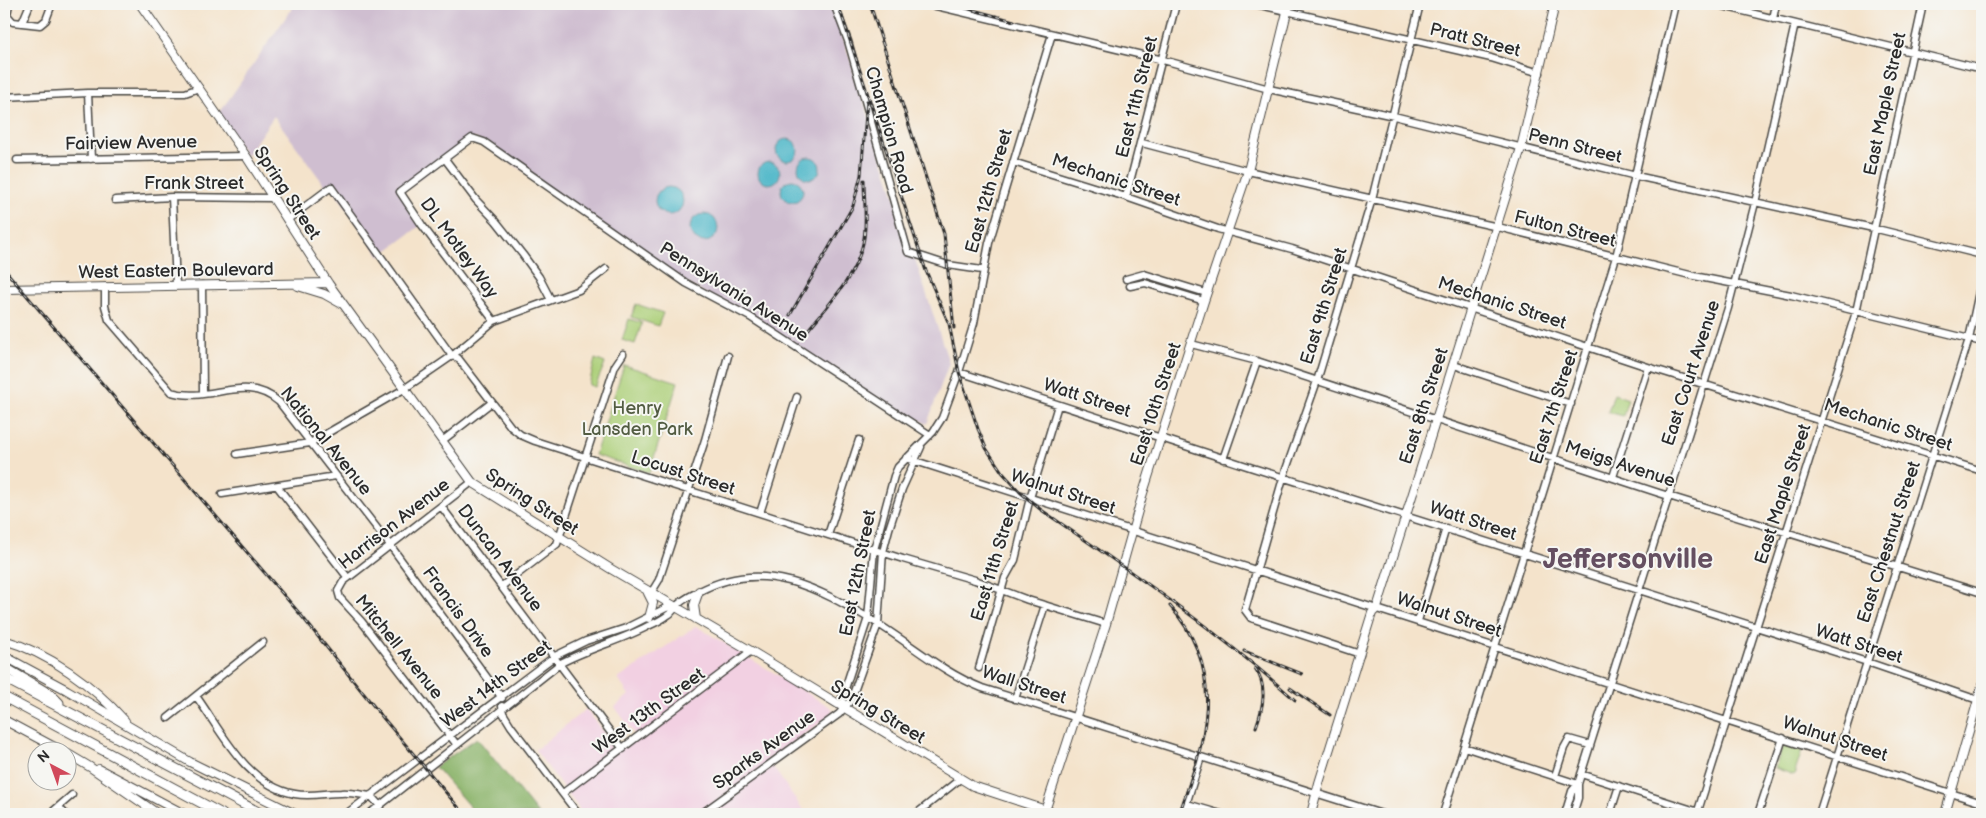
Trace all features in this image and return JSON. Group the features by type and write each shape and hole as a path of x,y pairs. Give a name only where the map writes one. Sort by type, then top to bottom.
{"highway":[{"path":"4,667 50,695 67,711"},
{"path":"4,678 262,814"},
{"path":"4,697 222,814"}],"main road":[{"name":"Spring Street","path":"140,4 246,156 343,305 472,482 558,537 751,651 960,779 982,790 1044,813 1058,814"},
{"name":"East 8th Street","path":"1312,814 1319,783 1372,613 1377,608 1405,514 1498,228 1521,148 1555,4"},
{"name":"East 10th Street","path":"1044,813 1106,624 1205,297 1248,171 1288,8"},
{"name":"West Eastern Boulevard","path":"4,289 328,283"},
{"path":"291,284 324,294 343,305"},
{"path":"696,619 694,605 699,591"},
{"path":"649,592 653,603 649,618"},
{"path":"4,640 54,662 98,696 129,726"},
{"path":"4,656 236,786 295,814"},
{"path":"1945,814 1982,686"},
{"path":"4,720 41,740"},
{"path":"78,760 158,814"},
{"path":"90,767 107,773 184,814"}],"street":[{"path":"9,4 8,19 13,22 40,24 46,20 52,4"},
{"path":"22,23 30,4"},
{"name":"Champion Road","path":"834,4 848,41 908,252 921,257 982,270"},
{"name":"Penn Street","path":"928,4 1163,60 1269,89 1394,116 1636,176 1873,228 1982,255"},
{"path":"966,13 968,4"},
{"name":"East 11th Street","path":"1126,197 1142,143 1176,4"},
{"name":"Pratt Street","path":"1256,4 1288,8 1490,58 1540,73"},
{"name":"East 9th Street","path":"1360,654 1251,618 1246,613 1246,605 1258,570 1282,478 1317,381 1372,199 1394,116 1420,4"},
{"name":"East 7th Street","path":"1443,814 1616,257 1675,4"},
{"path":"1714,4 1911,53 1982,68"},
{"path":"1773,18 1776,4"},
{"name":"East Maple Street","path":"1698,813 1856,312 1923,4"},
{"name":"East Court Avenue","path":"1573,814 1578,798 1578,784 1581,774 1734,285 1755,202 1795,24"},
{"name":"East 12th Street","path":"844,708 851,700 878,624 883,552 893,513 914,461 942,418 959,372 974,323 982,270 1052,34"},
{"path":"4,97 88,93 185,93 199,88"},
{"path":"88,93 90,159"},
{"name":"Pennsylvania Avenue","path":"445,159 475,138 686,283 750,317 928,437"},
{"name":"Fulton Street","path":"1142,143 1248,171 1982,342"},
{"name":"Fairview Avenue","path":"17,160 246,156"},
{"path":"445,159 476,200 496,221 523,255 539,277 551,300"},
{"name":"DL Motley Way","path":"445,159 400,192 422,225 494,321"},
{"name":"Mechanic Street","path":"1013,162 1472,308 1648,367 1982,471"},
{"name":"Locust Street","path":"287,220 332,187 452,356 458,358 491,403 511,427 521,435 584,458 975,580 1106,624"},
{"path":"172,197 176,285"},
{"name":"Frank Street","path":"115,200 172,197 273,198"},
{"path":"237,454 310,443 404,389 452,356 494,321 579,290 606,269"},
{"name":"East Chestnut Street","path":"1819,814 1969,339 1982,278"},
{"path":"1128,283 1145,283 1205,297"},
{"path":"202,284 203,394"},
{"name":"National Avenue","path":"105,287 105,306 109,320 161,382 176,394 203,394 249,388 263,390 279,402 390,545"},
{"name":"Meigs Avenue","path":"1191,344 1256,361 1668,496 1982,594"},
{"path":"502,586 557,544 615,366 623,354"},
{"path":"649,592 659,580 705,440 728,356"},
{"path":"1223,459 1256,361"},
{"path":"1454,365 1571,404"},
{"path":"1613,477 1648,367"},
{"name":"Watt Street","path":"959,372 1282,478 1405,514 1867,662 1978,700"},
{"path":"760,513 797,397"},
{"path":"442,441 491,403"},
{"name":"East 11th Street","path":"979,668 1001,590 1015,560 1030,498 1058,405"},
{"name":"East 12th Street","path":"844,708 842,698 868,618 874,550 894,476 906,458 928,437"},
{"path":"828,535 859,440"},
{"name":"Walnut Street","path":"906,458 1610,682 1982,803"},
{"path":"222,494 336,476"},
{"name":"Harrison Avenue","path":"338,591 348,578 472,482"},
{"path":"277,486 348,578"},
{"name":"Duncan Avenue","path":"442,506 623,749"},
{"path":"1418,621 1446,528"},
{"name":"Francis Drive","path":"390,545 502,698"},
{"name":"Wall Street","path":"676,606 699,591 718,582 743,577 781,579 812,588 878,624 953,675 982,688 1382,814"},
{"name":"Mitchell Avenue","path":"338,591 340,598 362,622 457,745"},
{"path":"1015,698 1045,605"},
{"name":"West 14th Street","path":"346,814 502,698 555,656 584,642 649,618 666,608 676,606"},
{"name":"West 14th Street","path":"369,814 502,708 561,664 580,653 642,630 670,614 676,606"},
{"path":"168,718 263,642"},
{"name":"West 13th Street","path":"563,793 751,651"},
{"path":"196,696 239,757 264,782 293,794 318,795 342,792 371,796 380,806"},
{"path":"502,698 502,708 511,726 578,814"},
{"name":"Sparks Avenue","path":"701,814 839,714 844,708"},
{"path":"1758,814 1783,738"},
{"path":"1555,776 1569,739 1590,745"},
{"path":"1464,747 1578,784"},
{"path":"1183,814 1201,757"},
{"path":"1581,774 1705,814"},
{"path":"916,814 960,779"},
{"name":"East Court Avenue","path":"1565,814 1572,791 1578,784"},
{"path":"1610,814 1619,786"},
{"path":"50,814 72,796"},
{"path":"1187,804 1221,814"},
{"path":"59,807 64,814"}],"shaded area":[{"path":"295,4 832,4 949,363 927,424 873,397 750,317 686,283 475,138 401,192 424,223 380,256 332,187 328,190 274,116 246,156 218,115"},
{"path":"696,626 832,708 833,712 822,722 768,760 806,814 583,814 535,750 586,709 616,749 635,735 615,707 629,695 618,679"}],"green space":[{"path":"636,304 663,313 658,326 631,317"},
{"path":"629,319 642,323 635,344 622,340"},
{"path":"595,359 605,363 595,387 589,385"},
{"name":"Henry Lansden Park","path":"624,365 678,382 649,473 595,455"},
{"path":"1614,394 1628,399 1623,416 1608,412"},
{"path":"477,738 538,814 476,814 435,767"},
{"path":"1783,745 1802,751 1794,775 1775,768"}],"water":[{"path":"787,139 795,142 798,150 795,158 787,161 779,158 776,150 779,142"},
{"path":"809,157 817,160 820,168 817,176 809,179 801,176 798,168 801,160"},
{"path":"769,162 779,169 780,173 773,183 769,184 759,177 758,173 765,163"},
{"path":"792,180 800,183 803,191 800,199 792,202 784,199 781,191 784,183"},
{"path":"669,187 679,191 683,201 679,211 669,215 659,211 655,201 659,191"},
{"path":"704,214 714,218 718,228 714,238 704,242 694,238 690,228 694,218"}],"railway":[{"path":"838,4 926,271 949,324 959,372 986,448 1002,472 1020,492 1040,509 1203,624 1295,700"},
{"path":"870,4 944,234 954,328"},
{"path":"951,4 1014,21"},
{"path":"790,315 853,206 861,175 867,101"},
{"path":"803,336 840,290 861,252 865,224 864,180"},
{"path":"4,269 300,614 384,719 464,814"},
{"path":"1170,606 1188,631 1200,656 1205,681 1206,707 1203,733 1197,760 1179,814"},
{"path":"1244,651 1302,674"},
{"path":"1255,668 1262,682 1263,690 1261,712 1256,727"},
{"path":"1290,688 1330,715"}],"district":[{"name":"Jeffersonville","path":"1628,559"}]}
